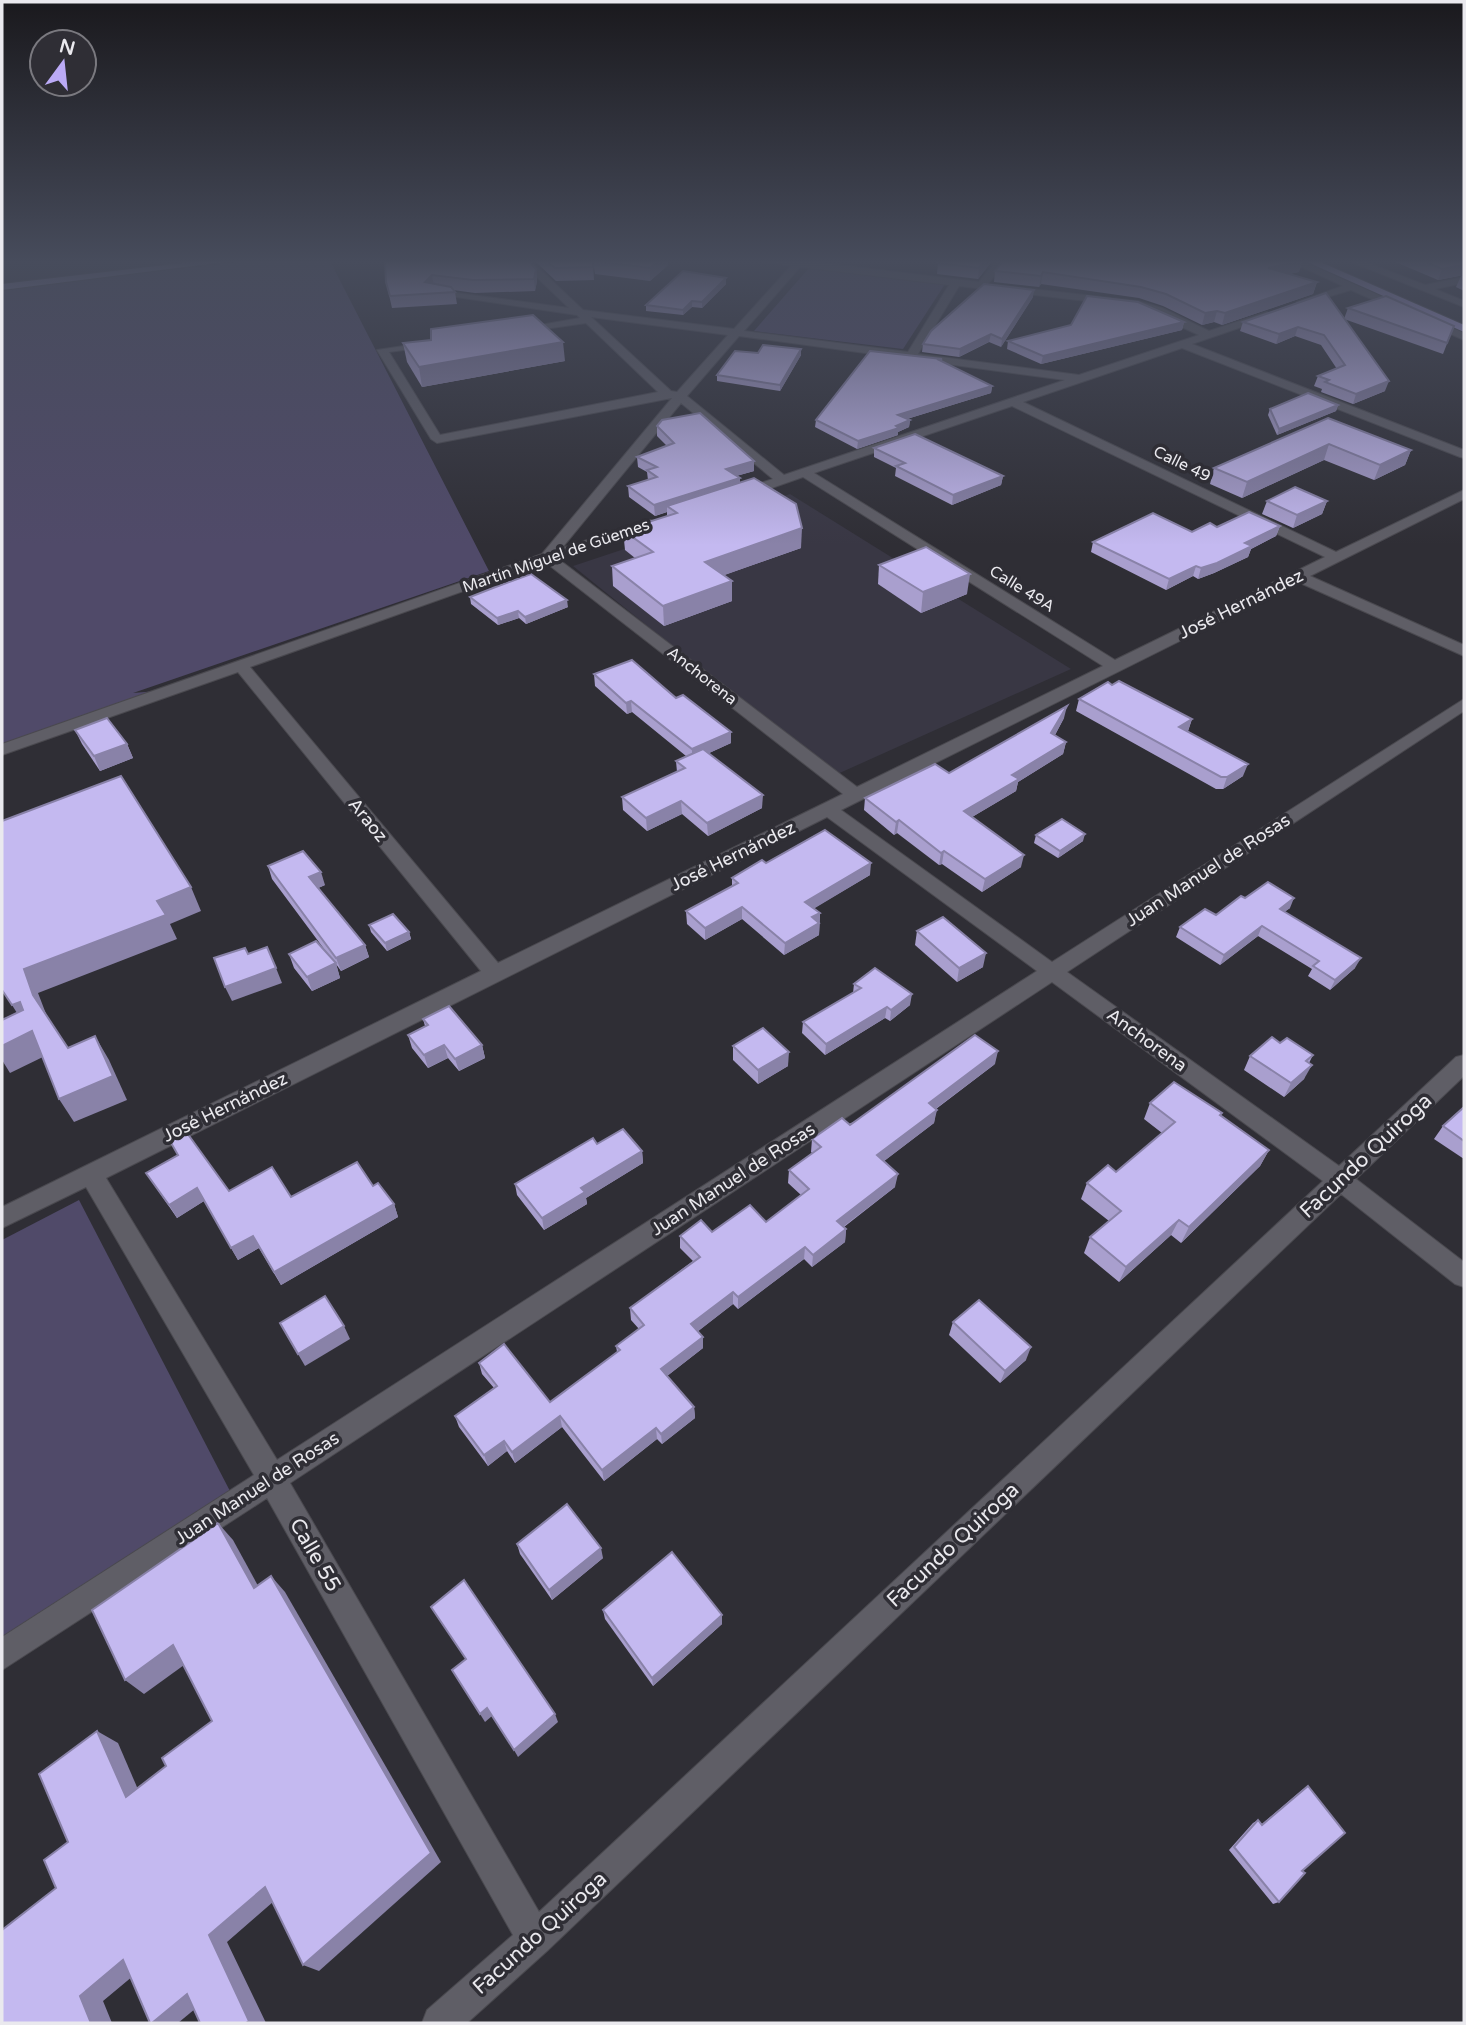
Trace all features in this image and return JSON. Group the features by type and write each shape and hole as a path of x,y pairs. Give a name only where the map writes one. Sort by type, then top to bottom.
{"street":[{"path":"385,356 437,439 673,395"},
{"path":"628,356 673,395 783,481"},
{"path":"547,557 673,395 714,356"},
{"path":"892,356 1082,379"},
{"path":"730,498 1149,356"},
{"path":"1211,356 1464,454"},
{"name":"Calle 49","path":"1014,402 1336,557"},
{"name":"Calle 49A","path":"804,473 1115,667"},
{"name":"José Hernández","path":"3,1212 91,1174 1464,494"},
{"name":"Martín Miguel de Güemes","path":"2,750 547,557 665,519"},
{"name":"Anchorena","path":"547,557 856,795"},
{"path":"1297,576 1464,651"},
{"name":"Araoz","path":"241,666 495,974"},
{"name":"Juan Manuel de Rosas","path":"2,1654 1464,704"},
{"name":"Anchorena","path":"827,809 1340,1181 1464,1276"},
{"name":"Facundo Quiroga","path":"440,2023 535,1939 1464,1063"},
{"name":"Calle 55","path":"91,1174 272,1479 535,1939"}],"shaded area":[{"path":"2,356 378,356 489,571 133,693 157,691 2,744"},
{"path":"790,494 1071,669 833,776 573,566"},
{"path":"79,1200 231,1493 2,1640 2,1240"}],"building":[{"path":"411,356 485,356 419,367"},
{"path":"732,356 797,356 780,385 717,375"},
{"path":"866,356 942,359 939,360 992,386 898,415 910,420 896,426 899,428 858,441 816,420"},
{"path":"1338,356 1371,356 1389,381 1356,394 1325,382 1329,380 1318,376 1345,365"},
{"path":"1308,393 1338,405 1279,429 1270,409"},
{"path":"700,413 754,461 726,469 740,478 654,505 628,486 657,477 647,470 657,467 637,457 674,443 657,426 662,420"},
{"path":"1328,418 1411,450 1380,465 1329,444 1247,482 1214,468"},
{"path":"915,434 1003,476 953,495 896,466 905,463 874,448"},
{"path":"754,478 796,504 802,528 705,562 732,581 663,606 612,566 653,552 623,530 677,513 667,506"},
{"path":"1295,487 1327,501 1297,515 1267,501"},
{"path":"1249,512 1280,526 1245,543 1252,546 1217,563 1201,568 1196,566 1169,579 1093,542 1153,513 1192,532 1210,523 1217,527"},
{"path":"926,547 970,574 923,592 879,565"},
{"path":"531,574 567,600 525,617 518,611 497,618 470,597 493,588"},
{"path":"632,660 676,698 683,695 731,732 692,749 631,701 626,703 594,674"},
{"path":"1119,681 1192,719 1179,727 1248,764 1227,777 1221,777 1079,699 1108,682 1112,685"},
{"path":"1067,706 1051,733 1066,742 1012,775 1019,779 964,811 1024,855 985,879 944,851 941,853 899,820 896,822 865,798 935,764 949,773"},
{"path":"107,718 127,744 94,756 75,730"},
{"path":"703,749 763,795 707,823 681,801 646,818 622,797 685,768 676,761"},
{"path":"121,776 191,887 157,901 166,915 24,969 33,995 68,1048 95,1036 113,1076 59,1099 32,1031 2,1046 2,1020 23,1010 20,1002 12,1005 2,990 2,821"},
{"path":"1062,819 1085,834 1060,851 1036,835"},
{"path":"825,830 871,863 805,902 820,913 812,917 819,923 785,943 742,907 705,928 686,911 738,883 732,878 762,860 766,863"},
{"path":"303,851 321,872 309,877 365,945 336,958 268,866"},
{"path":"1268,882 1294,898 1280,909 1361,958 1335,980 1313,966 1319,961 1262,926 1224,955 1180,927 1205,909 1216,915 1241,896 1245,898"},
{"path":"393,914 409,932 385,943 369,925"},
{"path":"943,917 986,953 959,968 917,931"},
{"path":"316,941 336,963 307,977 289,954"},
{"path":"267,947 276,968 225,987 214,958 245,948 248,954"},
{"path":"875,968 912,994 891,1010 887,1007 826,1044 803,1022 861,988 854,984"},
{"path":"449,1006 482,1045 455,1059 444,1045 424,1055 408,1035 428,1025 423,1019"},
{"path":"763,1028 789,1052 758,1070 733,1046"},
{"path":"975,1035 998,1051 929,1103 937,1110 877,1155 898,1174 837,1221 846,1229 813,1255 805,1247 738,1297 733,1292 691,1324 703,1337 661,1369 694,1407 661,1434 656,1428 602,1470 560,1416 512,1452 504,1441 484,1455 455,1416 497,1386 479,1363 504,1344 550,1402 620,1350 616,1346 644,1325 630,1308 700,1257 680,1236 701,1220 712,1232 750,1205 766,1222 809,1189 789,1170 821,1147 812,1139 842,1118 850,1125"},
{"path":"1272,1037 1280,1043 1287,1038 1313,1055 1306,1061 1312,1065 1291,1083 1250,1056"},
{"path":"1174,1082 1222,1113 1220,1115 1269,1150 1189,1227 1179,1220 1126,1267 1090,1237 1121,1211 1087,1183 1108,1165 1116,1172 1175,1122 1150,1103"},
{"path":"1464,1107 1464,1141 1443,1126"},
{"path":"182,1126 229,1191 272,1167 291,1197 357,1162 373,1186 378,1183 394,1204 274,1272 253,1236 231,1248 197,1188 169,1205 146,1173 178,1155 166,1134"},
{"path":"623,1129 642,1151 581,1188 585,1192 542,1218 515,1184 593,1138 597,1144"},
{"path":"325,1296 344,1326 298,1354 280,1323"},
{"path":"979,1300 1031,1347 1005,1371 953,1322"},
{"path":"567,1504 601,1548 549,1590 517,1544"},
{"path":"218,1523 254,1588 271,1576 431,1853 303,1965 265,1887 209,1935 249,2021 246,2023 200,2023 187,1994 150,2023 123,1960 80,1996 91,2023 2,2023 2,1930 56,1888 44,1860 68,1842 39,1774 97,1731 126,1797 166,1766 162,1758 212,1721 173,1645 125,1680 92,1610"},
{"path":"672,1552 722,1615 652,1678 603,1610"},
{"path":"464,1580 555,1714 514,1750 487,1708 480,1714 452,1670 466,1659 431,1607"},
{"path":"1308,1786 1345,1833 1302,1871 1305,1873 1279,1902 1234,1847 1258,1820 1262,1825"}]}
